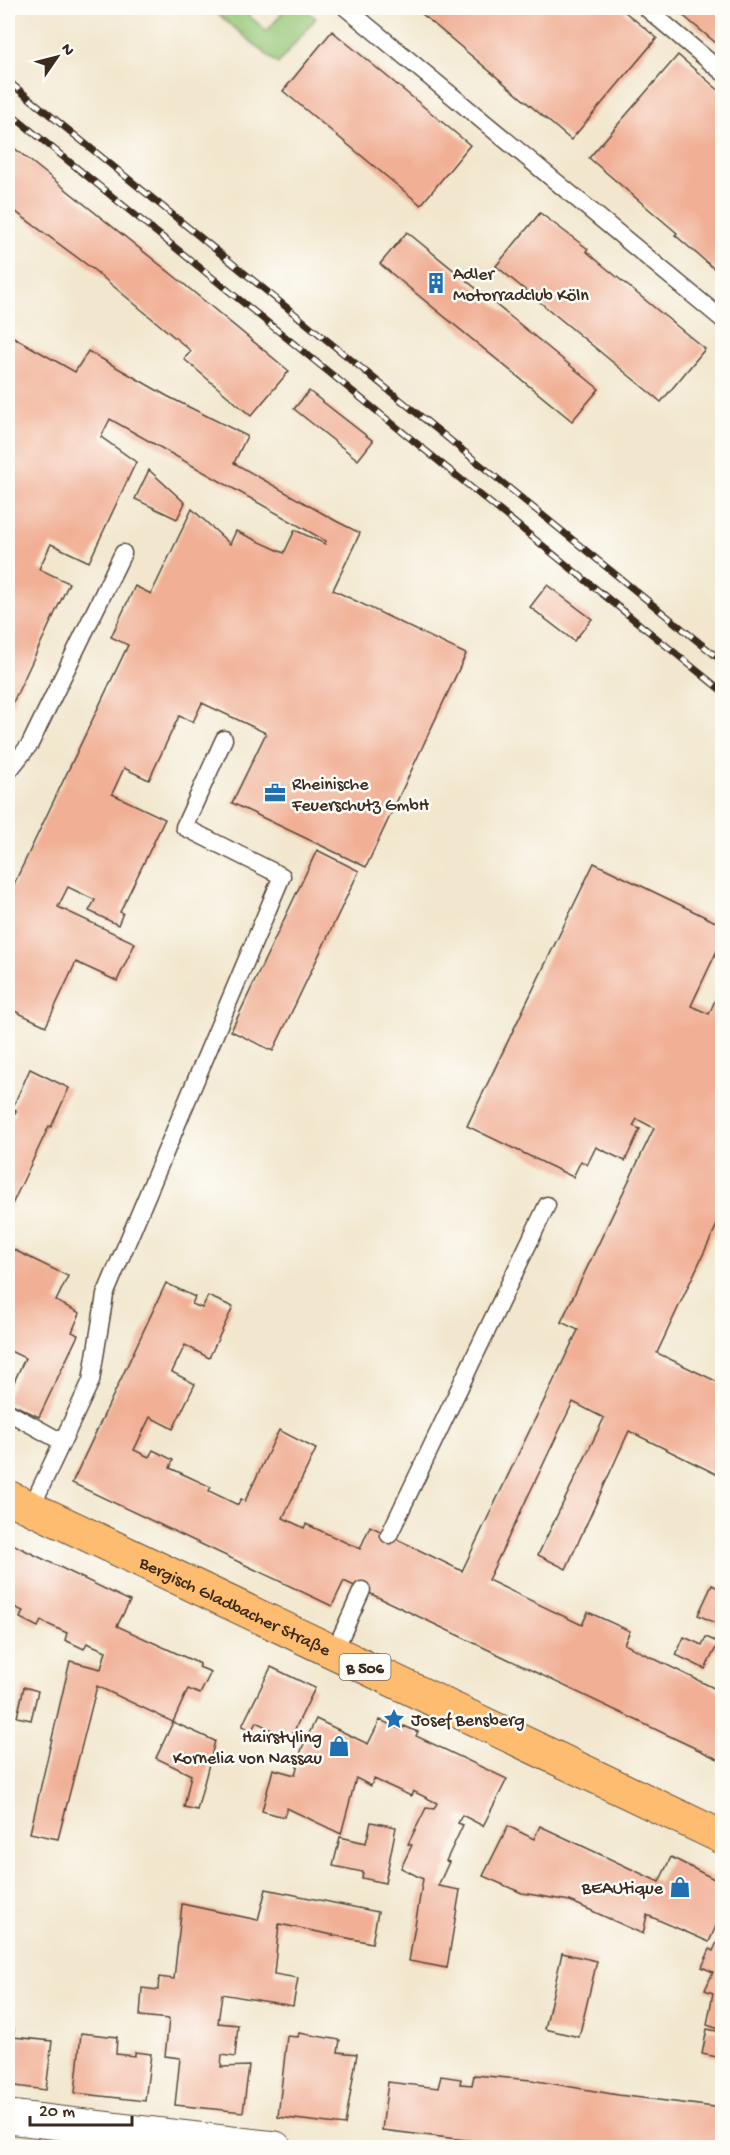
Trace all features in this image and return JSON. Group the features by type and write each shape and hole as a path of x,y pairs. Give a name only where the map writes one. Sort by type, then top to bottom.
{"main road":[{"name":"Bergisch Gladbacher Straße","path":"19,1502 723,1837"}],"street":[{"path":"8,2116 275,2148"}],"lane":[{"path":"346,8 723,319"},
{"path":"646,8 723,72"},
{"path":"8,772 30,744 123,553"},
{"path":"19,1502 62,1442 91,1381 105,1295 282,876 184,827 224,740"},
{"path":"389,1535 547,1204"},
{"path":"8,1412 62,1442"},
{"path":"334,1652 362,1590"}],"green space":[{"path":"218,8 251,8 253,9 248,15 267,31 282,13 275,8 303,8 316,18 278,64 215,12"}],"building":[{"path":"415,8 620,8 657,38 571,140"},
{"path":"674,8 722,8 722,48"},
{"path":"332,31 470,145 421,205 283,91"},
{"path":"678,55 722,93 722,269 719,273 675,235 677,233 589,158"},
{"path":"8,143 289,371 251,416 184,359 191,351 94,270 8,206"},
{"path":"540,213 588,249 586,251 600,263 705,349 661,402 496,266"},
{"path":"407,232 599,389 572,421 380,264"},
{"path":"8,334 75,372 88,351 167,396 247,436 234,463 360,533 333,590 466,654 366,867 232,803 266,733 202,703 193,722 179,716 149,780 124,768 112,794 165,819 120,912 123,913 118,925 89,911 95,900 68,887 58,907 135,943 117,981 76,962 46,1026 8,1008 8,883 13,886 128,645 111,637 135,586 151,594 192,509 230,544 236,531 284,553 295,530 325,544 326,541 110,419 101,437 136,462 89,562 51,544 39,569 69,583 8,713"},
{"path":"309,391 373,441 358,460 294,409"},
{"path":"149,470 185,503 177,519 135,499"},
{"path":"547,585 592,619 574,641 530,607"},
{"path":"317,850 359,871 273,1051 231,1031"},
{"path":"594,863 722,925 722,940 691,1006 709,1014 720,989 718,988 722,978 722,1214 657,1353 722,1384 722,1477 629,1431 566,1569 538,1555 604,1418 573,1402 488,1580 582,1625 588,1612 630,1631 624,1644 722,1692 722,1761 344,1581 332,1606 72,1483 166,1283 195,1297 192,1304 202,1308 208,1296 233,1307 209,1358 185,1345 172,1372 195,1384 173,1429 150,1417 134,1450 149,1457 153,1450 173,1460 170,1468 211,1487 209,1491 238,1505 241,1499 245,1501 279,1430 316,1449 283,1518 304,1528 306,1524 360,1549 370,1526 462,1571 578,1330 561,1322 654,1128 637,1119 633,1126 640,1129 625,1161 596,1147 587,1165 581,1161 573,1177 467,1126"},
{"path":"30,1069 69,1088 8,1213 8,1121 10,1123 16,1111 12,1109"},
{"path":"8,1247 68,1276 56,1301 80,1313 72,1332 78,1335 39,1417 8,1402 8,1395 25,1358 8,1350"},
{"path":"8,1542 130,1601 117,1626 200,1664 199,1667 211,1672 200,1694 188,1689 173,1722 97,1686 58,1839 30,1833 70,1661 101,1669 106,1651 87,1643 84,1649 65,1640 67,1633 41,1621 38,1627 20,1618 23,1611 8,1604"},
{"path":"712,1585 722,1590 722,1626 698,1615"},
{"path":"722,1626 722,1646 718,1644 705,1669 676,1655 684,1637 702,1645 706,1637 715,1641"},
{"path":"271,1667 315,1688 290,1739 256,1722 252,1730 242,1726"},
{"path":"24,1687 38,1691 31,1720 17,1717"},
{"path":"316,1719 368,1744 380,1720 402,1730 404,1726 418,1732 416,1736 507,1779 483,1826 462,1815 458,1823 463,1825 446,1861 449,1862 438,1886 460,1890 447,1968 409,1961 423,1879 401,1868 412,1845 408,1844 426,1808 434,1809 437,1803 413,1791 411,1796 374,1779 371,1786 356,1778 341,1834 287,1808 284,1817 262,1811 273,1769 295,1775 302,1748"},
{"path":"173,1722 215,1741 197,1810 184,1807 191,1775 156,1758"},
{"path":"371,1822 396,1827 385,1883 362,1878 363,1872 333,1866 340,1837 366,1843"},
{"path":"508,1826 534,1839 540,1826 659,1882 671,1857 722,1883 722,1930 716,1926 709,1942 647,1915 643,1934 570,1901 522,1893 483,1876"},
{"path":"266,1889 378,1912 372,1943 279,1924 274,1974 298,1978 293,2006 222,1994 218,2023 238,2025 235,2057 222,2055 221,2067 249,2066 243,2112 175,2105 180,2058 165,2056 169,2019 140,2016 142,1988 158,1990 159,1977 174,1979 182,1904 258,1920"},
{"path":"722,1931 722,2030 707,2025 713,1993 705,1990 713,1972 702,1967 710,1949 713,1951"},
{"path":"562,1953 597,1961 579,2037 545,2029"},
{"path":"8,2028 14,2029 13,2037 52,2041 46,2090 8,2085"},
{"path":"707,2029 722,2032 722,2058 702,2054"},
{"path":"81,2033 117,2037 116,2054 135,2056 135,2052 151,2054 145,2101 75,2093"},
{"path":"299,2033 340,2040 338,2052 357,2054 345,2125 278,2117 287,2036 298,2037"},
{"path":"474,2075 531,2080 618,2095 722,2108 721,2148 533,2148 382,2130 388,2082 438,2088 441,2076 461,2079 460,2084 472,2085"}],"railway":[{"path":"8,81 722,661"},
{"path":"8,112 722,691"}],"place":[{"name":"Adler Motorradclub Köln","path":"436,283"},
{"name":"Rheinische Feuerschutz GmbH","path":"275,793"},
{"name":"Josef Bensberg","path":"394,1719"},
{"name":"Hairstyling Kornelia von Nassau","path":"339,1746"},
{"name":"BEAUtique","path":"680,1887"}]}
